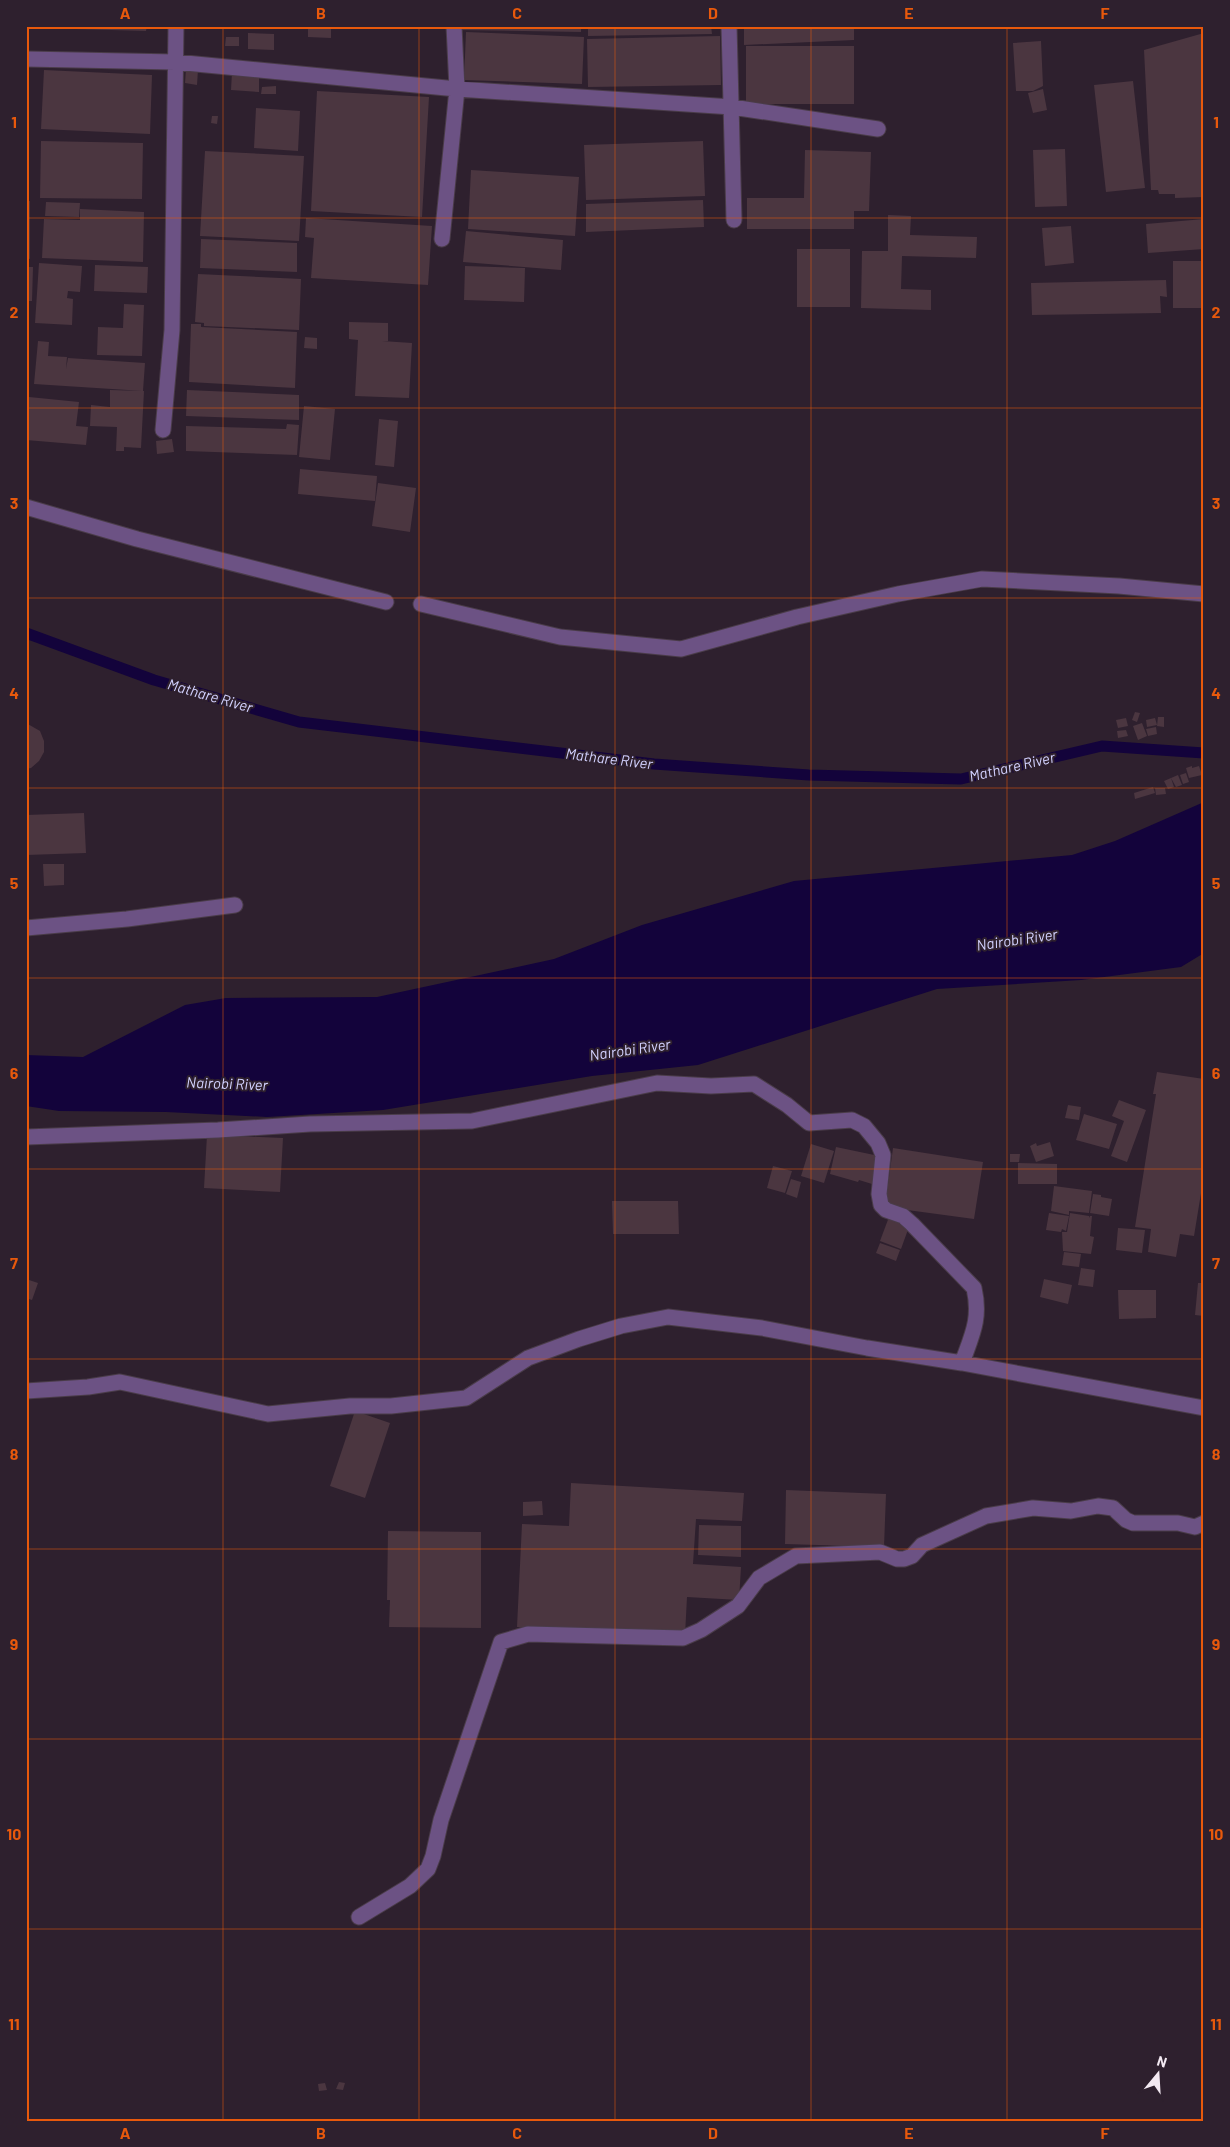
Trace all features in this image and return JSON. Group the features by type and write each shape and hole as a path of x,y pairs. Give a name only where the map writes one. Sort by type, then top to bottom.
{"street":[{"path":"163,430 172,330 176,26"},
{"path":"442,239 457,89 454,26"},
{"path":"729,26 734,220"},
{"path":"26,59 175,62 457,89 732,107 878,128"},
{"path":"26,507 137,539 386,602"},
{"path":"421,604 560,637 681,649 815,613 898,594 982,579 1119,586 1204,594"},
{"path":"26,928 127,919 235,905"},
{"path":"26,1137 218,1130 310,1124 472,1121 657,1083 711,1086 754,1084 787,1105 809,1124 852,1120 864,1126 878,1143 883,1162 879,1182 881,1205 886,1210 903,1216 912,1224 974,1288 977,1302 977,1320 962,1363"},
{"path":"26,1391 88,1387 120,1382 268,1414 350,1406 391,1406 466,1398 528,1358 579,1339 622,1326 668,1317 762,1328 1204,1408"},
{"path":"359,1917 410,1886 428,1869 441,1820 501,1642 528,1634 683,1638 701,1630 738,1606 759,1578 796,1556 880,1552 896,1559 904,1559 912,1556 922,1545 986,1516 995,1514 1033,1508 1071,1510 1098,1506 1113,1508 1126,1520 1133,1523 1178,1523 1195,1527 1204,1523"}],"water":[{"name":"Nairobi River","path":"1204,802 1204,953 1181,967 1081,980 937,989 698,1065 592,1076 383,1110 267,1117 166,1112 59,1111 26,1106 26,1055 83,1057 185,1005 226,998 377,997 554,959 642,925 794,881 1072,855 1115,841"}],"building":[{"path":"40,26 147,26 146,31 40,28"},
{"path":"199,26 302,26 302,28 199,28"},
{"path":"308,26 331,26 331,38 308,37"},
{"path":"456,26 581,26 581,32 456,30"},
{"path":"588,26 711,26 712,34 588,36"},
{"path":"744,26 854,26 854,40 744,45"},
{"path":"466,32 584,37 582,84 464,80"},
{"path":"248,33 274,34 274,50 248,49"},
{"path":"1204,33 1204,197 1175,198 1175,194 1159,194 1158,190 1151,190 1144,50"},
{"path":"720,36 721,85 588,87 587,39"},
{"path":"226,37 239,37 239,46 225,46"},
{"path":"1041,41 1043,86 1033,91 1016,91 1013,43"},
{"path":"746,46 854,46 854,104 746,104"},
{"path":"186,69 198,70 197,85 185,83"},
{"path":"44,70 152,75 150,134 41,129"},
{"path":"232,72 259,74 259,92 231,90"},
{"path":"1133,81 1145,188 1106,192 1094,85"},
{"path":"26,84 29,85 28,110 26,110"},
{"path":"276,86 276,94 261,94 262,87"},
{"path":"1043,89 1047,110 1033,113 1028,93"},
{"path":"317,91 429,97 422,217 311,211"},
{"path":"256,108 300,111 298,151 254,148"},
{"path":"212,116 218,116 217,124 211,123"},
{"path":"41,141 143,143 142,199 40,198"},
{"path":"703,141 705,196 586,200 584,145"},
{"path":"1065,149 1067,206 1035,207 1033,150"},
{"path":"805,150 871,152 869,211 854,211 854,229 747,229 747,198 804,198"},
{"path":"205,151 304,156 299,241 200,236"},
{"path":"471,170 579,177 575,236 468,229"},
{"path":"703,200 704,227 586,232 586,204"},
{"path":"26,201 30,201 30,259 26,258"},
{"path":"46,202 80,203 79,217 45,216"},
{"path":"80,209 144,212 143,262 42,258 44,219 80,220"},
{"path":"888,215 911,216 910,235 977,237 976,258 902,256 901,289 931,290 931,310 861,308 862,251 888,251"},
{"path":"306,218 432,226 428,285 311,278 314,238 305,237"},
{"path":"1204,219 1204,249 1148,253 1146,224"},
{"path":"1071,226 1074,263 1045,266 1042,228"},
{"path":"466,231 563,240 561,270 463,262"},
{"path":"201,239 297,243 297,272 200,268"},
{"path":"797,249 850,249 850,307 797,307"},
{"path":"1173,261 1204,261 1204,308 1173,308"},
{"path":"39,263 82,266 80,292 68,291 67,298 73,299 72,325 35,323"},
{"path":"95,265 148,267 147,293 94,291"},
{"path":"465,266 525,268 524,302 464,300"},
{"path":"26,267 33,267 32,301 26,301"},
{"path":"198,274 301,279 299,330 204,326 204,323 195,322"},
{"path":"1166,280 1167,297 1160,296 1161,313 1032,315 1031,283"},
{"path":"124,304 144,305 142,356 97,355 98,327 123,328"},
{"path":"349,322 388,323 388,341 382,341 412,343 409,398 355,396 358,340 349,339"},
{"path":"191,324 201,324 201,327 297,332 295,388 189,382"},
{"path":"305,337 317,338 317,349 304,348"},
{"path":"1202,340 1204,340 1204,360 1202,360"},
{"path":"38,341 49,342 48,356 67,357 66,369 68,358 145,363 143,391 34,384"},
{"path":"110,390 144,391 141,448 124,447 124,451 116,451 117,427 90,426 91,405 110,407"},
{"path":"187,390 299,395 299,420 186,416"},
{"path":"29,397 79,402 76,426 88,427 86,445 26,440"},
{"path":"304,406 335,409 330,460 299,457"},
{"path":"379,419 398,421 394,467 375,465"},
{"path":"287,424 299,425 297,455 186,451 186,426 286,429"},
{"path":"172,439 174,452 157,454 156,441"},
{"path":"300,469 377,476 375,501 298,494"},
{"path":"378,483 416,488 410,532 372,526"},
{"path":"1135,712 1140,713 1137,722 1132,720"},
{"path":"1158,717 1164,717 1164,727 1157,726"},
{"path":"1126,718 1128,726 1118,728 1116,720"},
{"path":"1155,718 1157,725 1147,727 1146,720"},
{"path":"26,723 40,731 44,741 44,752 39,761 31,768 26,769"},
{"path":"1142,723 1147,736 1138,740 1133,726"},
{"path":"1156,727 1157,734 1148,736 1146,729"},
{"path":"1126,730 1128,736 1118,738 1117,731"},
{"path":"1192,766 1192,768 1199,766 1202,775 1189,778 1186,768"},
{"path":"1186,773 1189,782 1183,784 1180,775"},
{"path":"1178,775 1182,785 1176,787 1171,778"},
{"path":"1171,778 1174,787 1168,789 1164,781"},
{"path":"1153,787 1155,793 1135,799 1134,793"},
{"path":"1155,788 1165,788 1166,794 1156,795"},
{"path":"84,813 86,853 26,855 26,815"},
{"path":"43,864 64,864 64,885 44,886"},
{"path":"1157,1072 1204,1079 1204,1175 1194,1236 1180,1234 1176,1257 1148,1252 1151,1229 1135,1227 1156,1094 1153,1094"},
{"path":"1119,1100 1146,1110 1127,1162 1111,1156 1124,1121 1112,1116"},
{"path":"1068,1105 1081,1107 1079,1120 1065,1118"},
{"path":"1084,1114 1117,1124 1109,1149 1076,1140"},
{"path":"207,1135 283,1138 280,1192 204,1188"},
{"path":"1050,1142 1054,1156 1036,1162 1030,1146 1036,1143 1037,1146"},
{"path":"811,1144 834,1151 824,1183 801,1176"},
{"path":"836,1147 879,1156 872,1184 830,1174"},
{"path":"893,1148 983,1162 974,1219 885,1207"},
{"path":"1010,1154 1020,1154 1019,1162 1010,1162"},
{"path":"1018,1163 1057,1164 1057,1184 1018,1184"},
{"path":"773,1166 792,1171 785,1193 767,1188"},
{"path":"791,1179 801,1182 797,1198 786,1194"},
{"path":"1054,1186 1092,1191 1089,1213 1069,1211 1069,1215 1051,1211"},
{"path":"1093,1194 1112,1199 1109,1216 1090,1213"},
{"path":"612,1201 678,1201 679,1234 613,1234"},
{"path":"1049,1213 1069,1216 1066,1231 1062,1229 1061,1232 1046,1230"},
{"path":"1070,1213 1089,1216 1089,1218 1092,1216 1090,1236 1094,1237 1091,1254 1063,1251 1062,1232 1067,1232"},
{"path":"889,1217 910,1224 901,1249 880,1241"},
{"path":"1118,1228 1145,1230 1142,1253 1116,1250"},
{"path":"880,1243 900,1250 896,1261 876,1253"},
{"path":"1064,1252 1081,1254 1079,1267 1062,1265"},
{"path":"1081,1268 1095,1270 1093,1287 1078,1285"},
{"path":"26,1279 38,1283 32,1300 26,1298"},
{"path":"1044,1279 1072,1285 1068,1304 1040,1297"},
{"path":"1198,1283 1204,1283 1204,1316 1195,1315"},
{"path":"1118,1290 1156,1290 1156,1318 1119,1319"},
{"path":"355,1411 390,1423 365,1498 330,1486"},
{"path":"571,1483 744,1493 742,1521 696,1519 693,1564 741,1567 739,1600 687,1597 685,1635 517,1627 522,1524 569,1526"},
{"path":"786,1490 886,1494 884,1547 785,1544"},
{"path":"542,1501 543,1515 523,1516 523,1502"},
{"path":"699,1525 741,1526 741,1557 698,1555"},
{"path":"388,1531 481,1532 481,1628 389,1627 390,1600 387,1600"},
{"path":"339,2082 345,2083 343,2090 336,2089"},
{"path":"325,2083 327,2090 319,2091 318,2084"}],"waterway":[{"name":"Mathare River","path":"26,633 154,680 299,722 654,764 809,775 961,779 1102,746 1204,753"}]}
